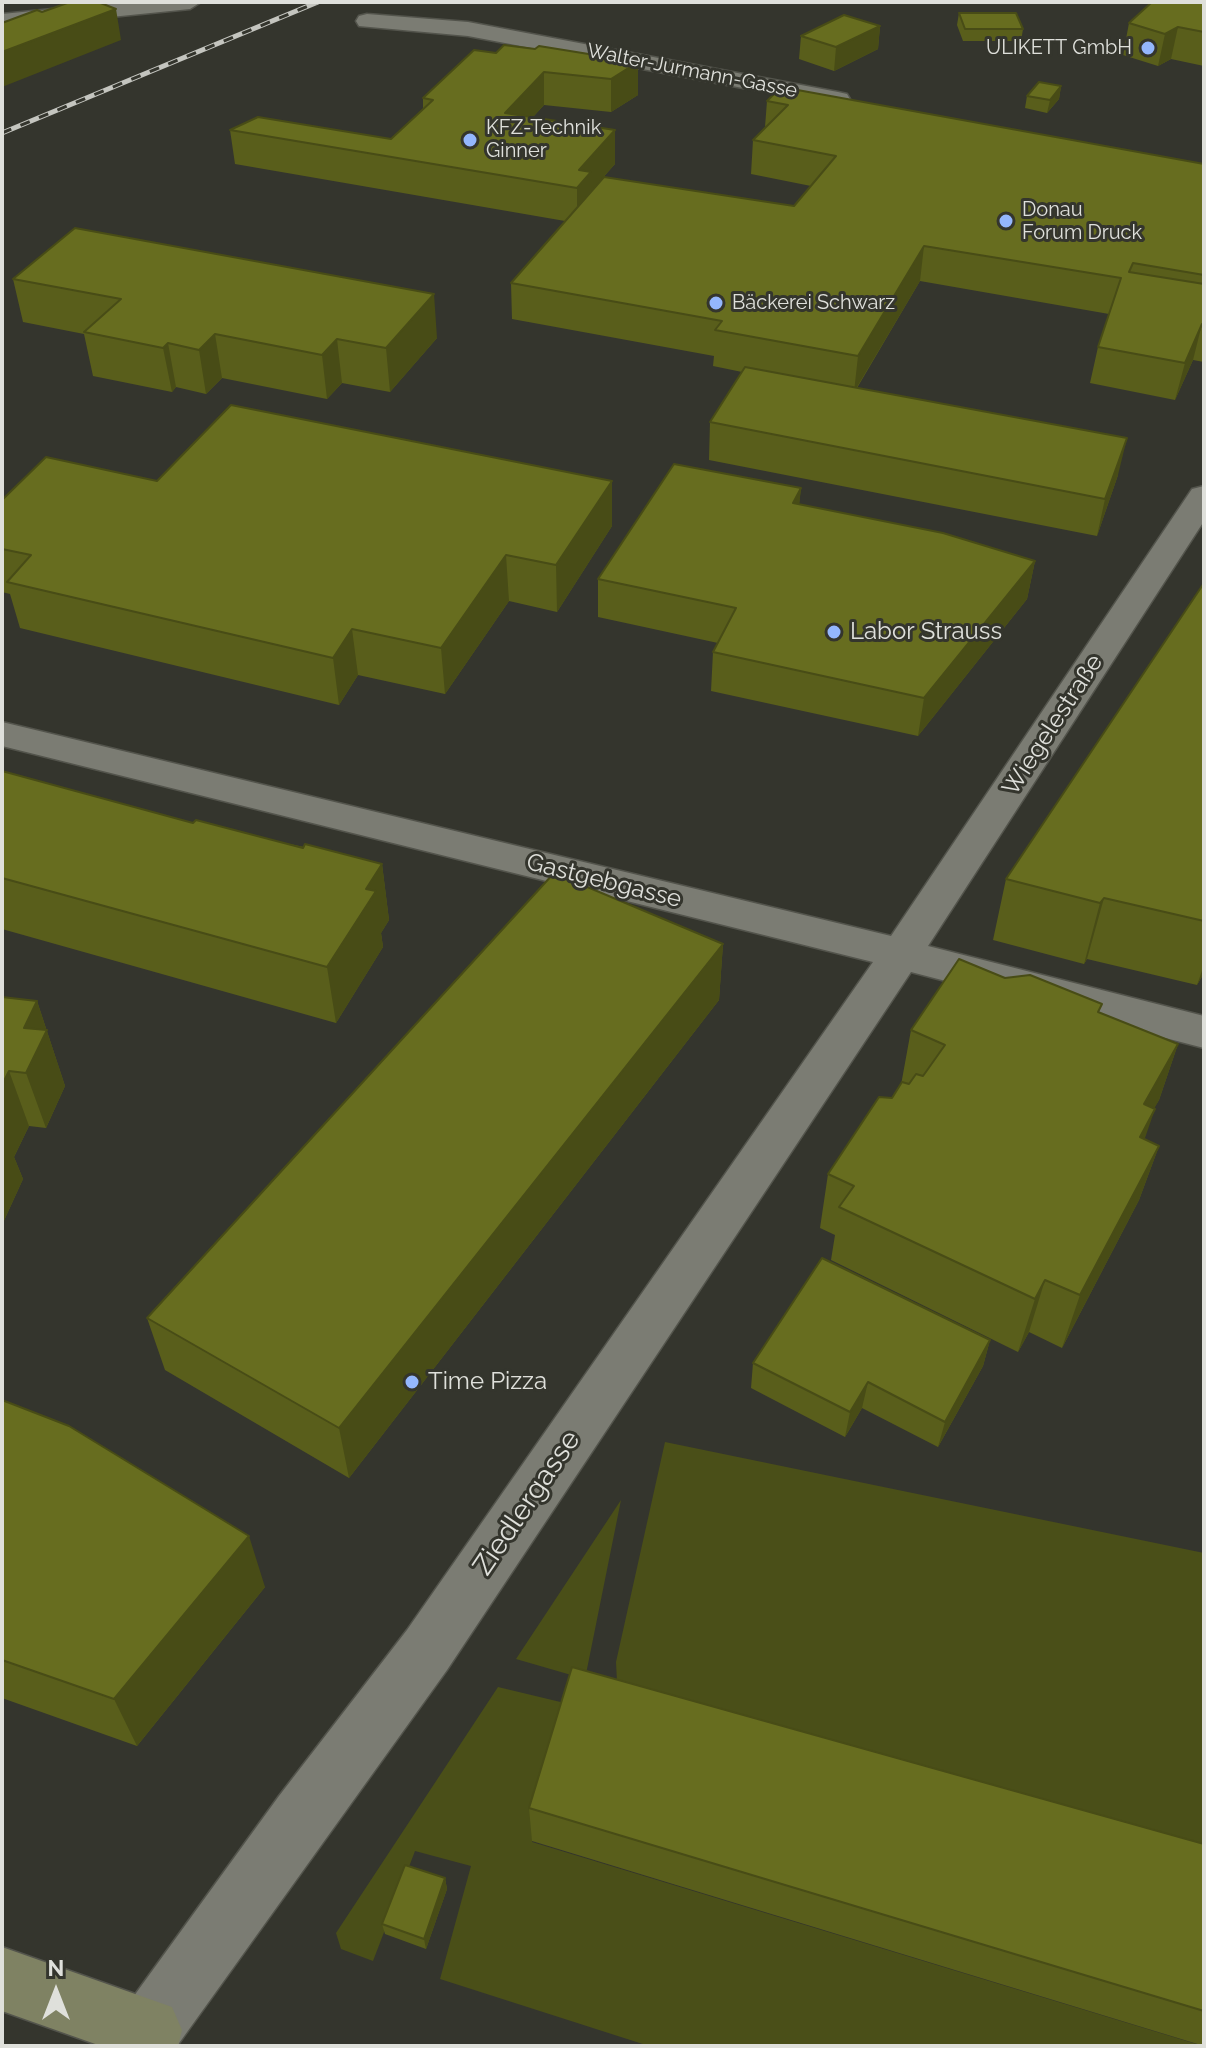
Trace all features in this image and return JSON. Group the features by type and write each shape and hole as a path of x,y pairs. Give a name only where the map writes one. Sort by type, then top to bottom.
{"street":[{"path":"2,21 190,2"},
{"name":"Walter-Jurmann-Gasse","path":"367,21 468,29 861,103"},
{"name":"Wiegelestraße","path":"901,954 1204,496"},
{"name":"Gastgebgasse","path":"2,734 901,954 1204,1032"},
{"name":"Ziedlergasse","path":"147,2038 301,1818 427,1650 901,954"},
{"path":"2,1979 147,2038"}],"green space":[{"path":"665,1442 1204,1553 1204,1852 617,1682 616,1662"},
{"path":"621,1500 585,1679 516,1659"},
{"path":"498,1687 573,1705 532,1842 1203,2046 649,2046 440,1979 471,1866 415,1851 373,1961 341,1949 336,1933"}],"building":[{"path":"70,2 98,2 116,9 2,52 2,23"},
{"path":"1152,2 1204,2 1204,32 1178,27 1165,34 1129,23"},
{"path":"959,13 1016,13 1023,29 965,29"},
{"path":"844,15 880,26 836,47 801,36"},
{"path":"504,45 535,49 539,46 638,62 611,79 544,72 505,113 615,130 579,170 591,172 577,188 230,130 258,117 391,139 433,100 423,98 474,50 496,53"},
{"path":"1039,82 1061,86 1050,100 1027,96"},
{"path":"781,87 1204,164 1204,275 1133,263 1129,272 1204,284 1204,324 1185,363 1098,347 1121,278 924,246 858,356 715,330 722,321 511,283 604,177 794,206 836,156 753,140 788,105 767,101"},
{"path":"75,228 434,294 386,348 337,339 322,355 215,334 199,350 168,343 163,348 84,332 121,299 13,279"},
{"path":"745,367 1127,438 1105,499 710,422"},
{"path":"231,405 612,481 556,565 506,555 441,648 352,629 333,658 7,582 31,555 2,549 2,500 46,457 157,481"},
{"name":"Labor Strauss","path":"674,464 801,488 793,503 943,533 1035,561 924,698 713,652 736,608 598,579"},
{"path":"1204,583 1204,921 1104,898 1100,903 1006,879"},
{"path":"2,771 193,823 196,820 303,848 305,844 382,864 366,889 376,891 327,967 2,878"},
{"path":"554,873 723,944 339,1428 147,1318"},
{"path":"959,959 1005,978 1030,975 1102,1004 1098,1012 1178,1044 1144,1104 1155,1109 1140,1137 1159,1146 1080,1295 1045,1280 1035,1299 839,1207 854,1186 828,1174 879,1097 892,1098 902,1082 909,1084 916,1074 923,1076 945,1045 911,1030"},
{"path":"2,997 37,1001 24,1028 47,1030 26,1073 9,1071 2,1085"},
{"path":"822,1258 990,1340 945,1422 868,1382 850,1412 753,1363"},
{"path":"2,1400 69,1426 249,1536 114,1699 2,1660"},
{"path":"572,1667 1204,1844 1204,2011 529,1808"},
{"path":"405,1865 445,1878 424,1939 382,1924"}],"railway":[{"path":"2,133 318,2"}],"place":[{"name":"ULIKETT GmbH","path":"1148,48"},
{"name":"KFZ-Technik Ginner","path":"470,140"},
{"name":"Donau Forum Druck","path":"1006,221"},
{"name":"Bäckerei Schwarz","path":"716,303"},
{"name":"Labor Strauss","path":"834,632"},
{"name":"Time Pizza","path":"412,1382"}]}
